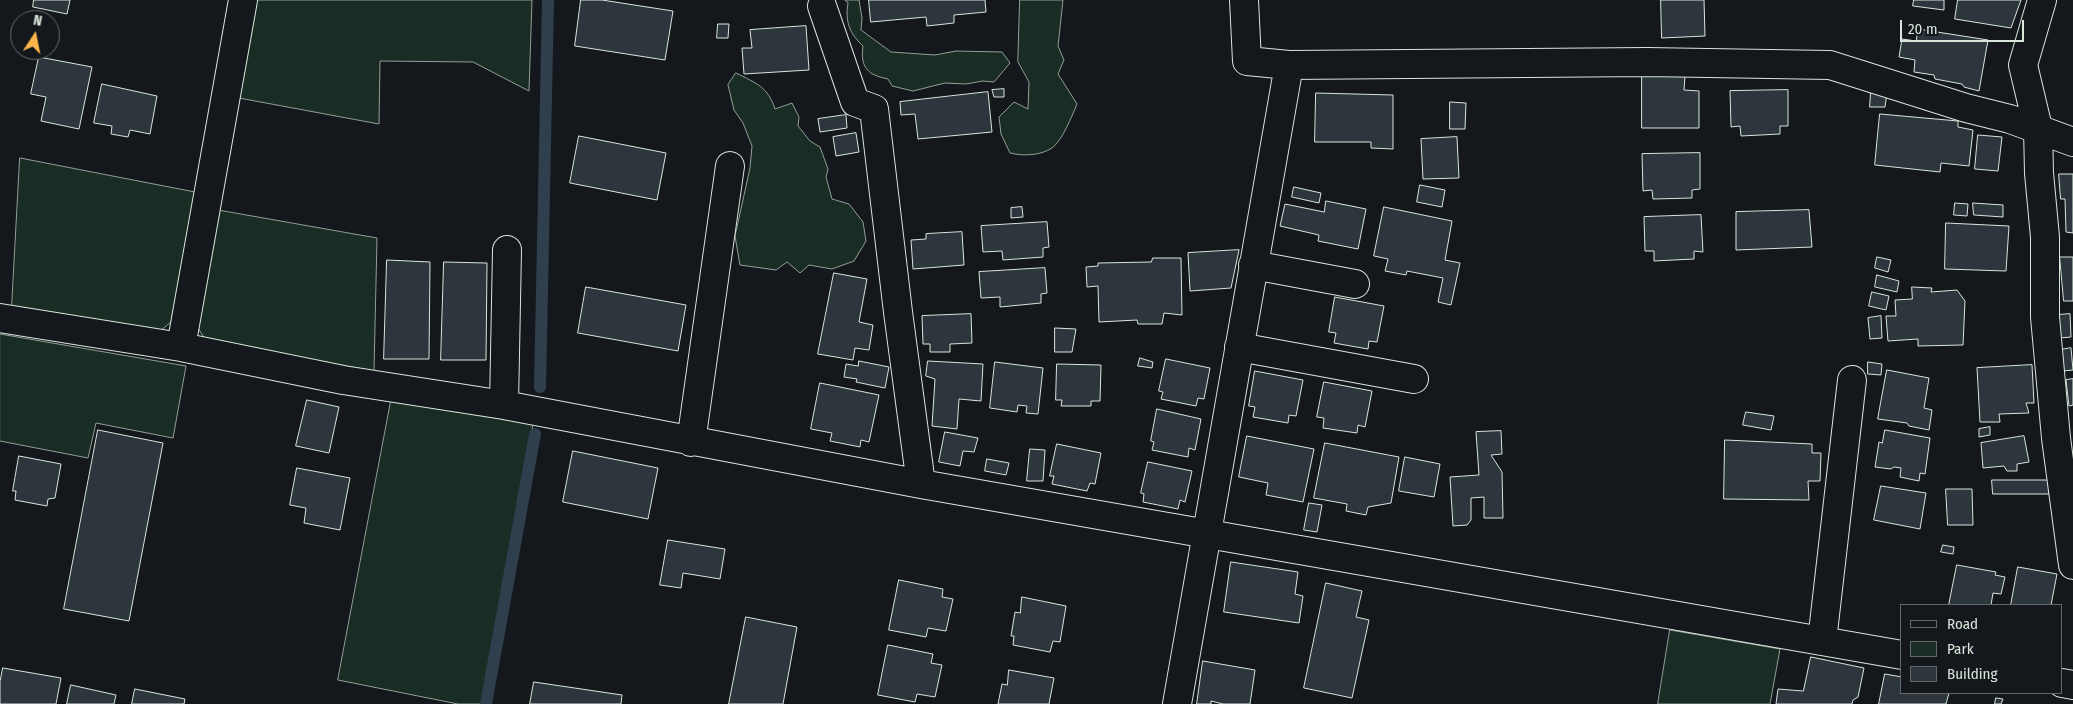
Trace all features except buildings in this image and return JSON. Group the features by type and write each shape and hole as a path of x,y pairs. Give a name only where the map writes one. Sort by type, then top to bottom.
{"street":[{"path":"181,347 243,0"},
{"path":"1244,0 1247,62 1289,65 1638,62 1830,65 1966,108 2038,128 2073,142"},
{"path":"2042,0 2023,65 2038,128 2039,173 2045,237 2045,317 2065,437 2072,556"},
{"path":"822,6 855,102 874,109 921,484"},
{"path":"1176,704 1289,65"},
{"path":"691,442 730,166"},
{"path":"504,405 507,250"},
{"path":"1253,265 1355,284"},
{"path":"0,318 181,347 343,380 504,405 691,442 921,484 1900,655"},
{"path":"1239,347 1414,379"},
{"path":"1822,641 1852,380"}],"green space":[{"path":"257,0 532,0 529,91 473,62 380,61 379,124 239,98"},
{"path":"845,0 859,0 862,18 861,30 891,52 935,55 956,51 1002,52 1010,63 994,82 945,83 913,91 892,86 888,79 871,73 864,65 863,46 854,36 849,26 847,15 848,3"},
{"path":"1020,0 1063,0 1058,46 1064,60 1058,74 1077,104 1056,145 1042,153 1031,155 1010,153 1001,134 999,117 1014,102 1028,109 1029,82 1018,62"},
{"path":"736,73 760,86 769,96 775,109 792,103 799,117 798,126 810,141 820,147 828,169 826,177 832,199 849,204 863,222 866,241 854,261 832,269 809,265 800,273 787,262 776,270 740,265 735,236 750,168 752,146 743,123 734,110 728,85"},
{"path":"20,158 195,192 171,322 159,332 12,306"},
{"path":"218,210 377,238 374,371 206,341 198,328"},
{"path":"0,334 186,366 173,438 96,423 88,458 0,441"},
{"path":"391,401 533,424 483,704 458,704 338,680"},
{"path":"1670,630 1780,649 1770,704 1658,704"}],"waterway":[{"path":"540,387 548,0"},
{"path":"486,704 535,434"}]}
